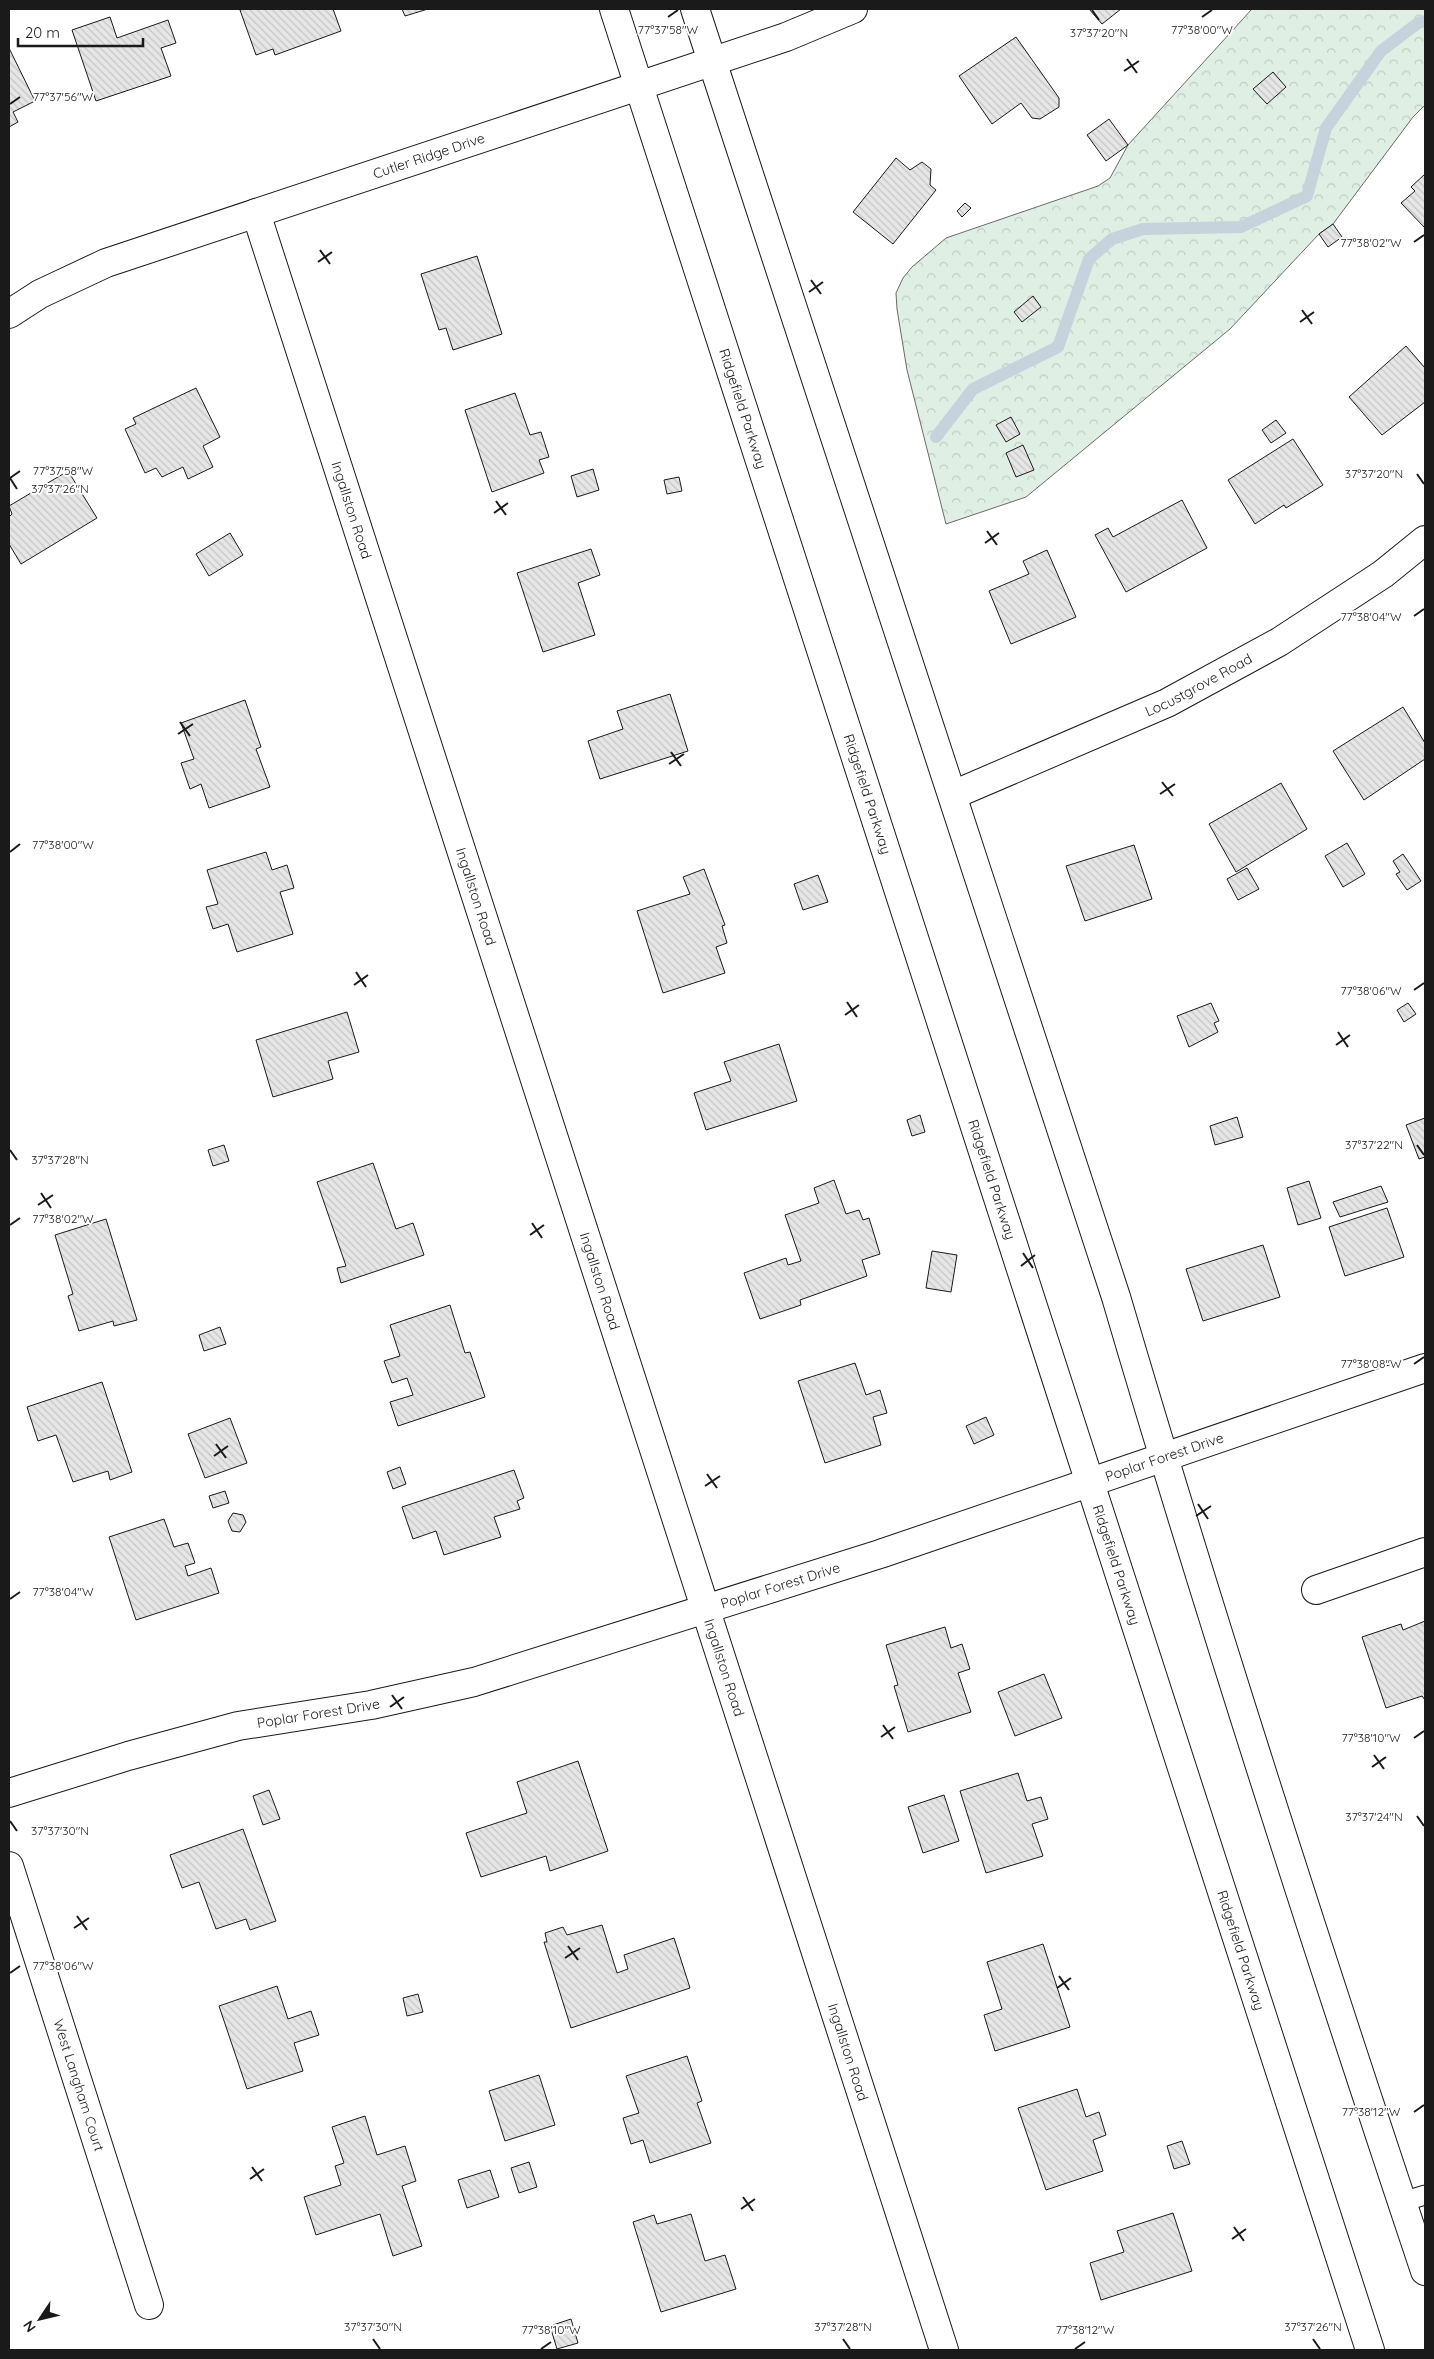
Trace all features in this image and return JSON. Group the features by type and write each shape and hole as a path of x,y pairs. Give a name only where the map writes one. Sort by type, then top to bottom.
{"street":[{"name":"Ridgefield Parkway","path":"614,9 1370,2350"},
{"path":"695,9 1112,1288 1163,1458 1414,2198 1425,2271"},
{"name":"Cutler Ridge Drive","path":"9,314 40,294 106,264 712,60 786,37 853,9"},
{"name":"Ingallston Road","path":"256,213 944,2350"},
{"name":"Locustgrove Road","path":"952,795 1167,704 1280,642 1383,574 1425,540"},
{"name":"Poplar Forest Drive","path":"9,1793 128,1756 238,1726 371,1705 474,1682 880,1554 1425,1368"},
{"path":"1316,1590 1425,1552"},
{"name":"West Langham Court","path":"9,1866 149,2305"}],"green space":[{"path":"1252,9 1425,9 1425,105 1413,117 1333,224 1319,234 1230,329 1026,497 946,524 907,370 896,293 903,278 912,267 946,238 1098,186 1110,178 1128,145"}],"building":[{"path":"333,9 341,31 275,55 273,49 256,55 240,10"},
{"path":"402,9 428,9 405,16"},
{"path":"1089,9 1121,9 1102,24"},
{"path":"110,17 117,38 168,20 176,43 161,48 171,76 96,101 72,30"},
{"path":"1016,37 1059,98 1059,107 1040,119 1032,118 1021,103 992,124 959,76"},
{"path":"9,48 35,101 13,112 18,122 9,127"},
{"path":"1273,72 1286,87 1267,104 1253,89"},
{"path":"1109,119 1128,145 1106,161 1087,135"},
{"path":"896,158 910,170 922,162 931,169 930,185 936,190 893,244 853,212"},
{"path":"1425,174 1425,228 1401,203 1415,191 1411,187"},
{"path":"965,203 971,208 962,217 957,211"},
{"path":"1333,224 1342,237 1328,247 1319,234"},
{"path":"477,256 502,334 453,350 446,328 439,330 421,274"},
{"path":"1033,296 1041,307 1022,322 1014,312"},
{"path":"1406,346 1425,368 1425,402 1382,435 1349,397"},
{"path":"196,388 220,437 203,446 213,467 188,479 183,467 162,477 156,468 145,473 125,429 136,424 133,418"},
{"path":"515,393 530,435 541,432 549,457 539,460 544,473 492,492 465,410"},
{"path":"1011,417 1020,434 1006,442 996,425"},
{"path":"1276,420 1286,433 1271,443 1262,430"},
{"path":"1293,439 1323,485 1286,508 1284,505 1255,524 1228,480"},
{"path":"1023,445 1034,470 1016,477 1006,453"},
{"path":"593,469 599,490 577,497 571,476"},
{"path":"68,471 97,518 21,564 9,544 9,517 12,514 9,506"},
{"path":"679,477 682,491 667,494 664,480"},
{"path":"1182,500 1207,548 1126,592 1095,535 1108,528 1113,537"},
{"path":"230,533 243,555 209,576 196,554"},
{"path":"591,549 600,575 578,583 595,635 543,652 517,573"},
{"path":"1047,550 1076,617 1011,644 989,591 1029,574 1023,561"},
{"path":"670,694 688,751 600,779 588,741 623,729 617,711"},
{"path":"245,700 261,747 256,749 270,787 209,808 201,784 190,789 181,763 194,759 181,723"},
{"path":"1403,707 1425,743 1425,759 1364,800 1333,751"},
{"path":"1281,783 1307,829 1236,872 1209,824"},
{"path":"1347,843 1365,874 1343,887 1325,856"},
{"path":"1134,845 1152,899 1085,921 1066,866"},
{"path":"266,852 272,870 287,865 294,888 280,892 293,934 237,952 228,924 213,929 206,907 218,904 207,870"},
{"path":"1403,854 1421,881 1407,890 1396,874 1400,872 1393,861"},
{"path":"1247,868 1259,889 1238,900 1227,879"},
{"path":"704,869 725,925 722,926 727,943 716,947 725,973 663,993 637,911 690,894 683,877"},
{"path":"818,875 828,902 803,910 794,884"},
{"path":"1211,1003 1219,1021 1214,1023 1218,1032 1189,1047 1177,1016"},
{"path":"1408,1003 1416,1014 1404,1022 1397,1010"},
{"path":"347,1012 359,1052 328,1061 333,1079 273,1097 256,1040"},
{"path":"779,1044 797,1101 706,1130 694,1093 731,1081 724,1062"},
{"path":"920,1115 925,1132 912,1136 907,1120"},
{"path":"1237,1117 1243,1137 1215,1145 1210,1126"},
{"path":"1425,1118 1425,1157 1419,1159 1406,1125"},
{"path":"224,1145 229,1161 213,1166 208,1150"},
{"path":"373,1163 396,1229 413,1223 424,1255 341,1283 337,1268 346,1266 317,1182"},
{"path":"834,1180 846,1214 859,1210 863,1220 869,1218 880,1254 862,1260 867,1276 800,1300 801,1305 760,1319 744,1273 786,1258 788,1265 801,1261 785,1215 819,1203 814,1188"},
{"path":"1309,1181 1321,1218 1298,1225 1287,1188"},
{"path":"1381,1186 1388,1202 1340,1217 1333,1202"},
{"path":"1387,1208 1404,1257 1345,1276 1329,1227"},
{"path":"106,1219 137,1320 114,1326 113,1321 79,1331 68,1296 73,1294 55,1235"},
{"path":"1263,1245 1280,1297 1203,1321 1186,1269"},
{"path":"932,1251 957,1255 951,1292 926,1288"},
{"path":"450,1305 465,1353 470,1352 485,1397 398,1426 390,1402 413,1395 407,1378 392,1383 384,1361 400,1356 390,1325"},
{"path":"220,1327 226,1344 204,1351 199,1335"},
{"path":"855,1363 866,1395 880,1390 887,1413 873,1417 881,1445 825,1463 798,1381"},
{"path":"102,1382 132,1472 110,1480 108,1471 73,1482 56,1435 38,1441 27,1407"},
{"path":"986,1417 994,1435 974,1444 966,1426"},
{"path":"230,1418 247,1463 205,1478 188,1434"},
{"path":"400,1467 406,1484 393,1489 387,1472"},
{"path":"514,1470 524,1498 517,1501 520,1509 494,1517 501,1537 444,1555 436,1531 413,1539 402,1507"},
{"path":"225,1491 229,1503 213,1508 209,1496"},
{"path":"233,1513 243,1515 246,1522 240,1532 232,1531 228,1521"},
{"path":"164,1519 174,1547 188,1543 195,1563 185,1566 188,1576 211,1568 219,1593 136,1620 109,1537"},
{"path":"1425,1621 1425,1700 1422,1696 1386,1708 1362,1637 1401,1624 1403,1630"},
{"path":"945,1627 951,1648 962,1644 970,1669 958,1673 971,1712 908,1732 894,1686 898,1685 886,1645"},
{"path":"1044,1674 1062,1718 1015,1736 998,1692"},
{"path":"578,1761 608,1851 550,1871 546,1856 481,1877 466,1833 527,1813 517,1782"},
{"path":"1018,1773 1027,1801 1041,1797 1048,1819 1032,1824 1043,1856 986,1873 960,1791"},
{"path":"269,1790 280,1819 263,1825 253,1796"},
{"path":"944,1795 959,1841 923,1853 908,1807"},
{"path":"243,1829 276,1921 250,1930 246,1919 216,1929 199,1882 182,1888 170,1855"},
{"path":"602,1925 617,1973 628,1969 624,1955 674,1938 690,1988 571,2028 544,1942 547,1942 545,1933 563,1927 567,1935"},
{"path":"1043,1944 1070,2027 995,2051 984,2015 1002,2009 987,1962"},
{"path":"277,1986 288,2019 311,2011 319,2035 294,2043 303,2071 247,2089 219,2006"},
{"path":"418,1994 423,2012 407,2016 403,1998"},
{"path":"687,2056 702,2101 697,2103 711,2143 650,2163 643,2140 631,2144 623,2118 639,2113 626,2076"},
{"path":"539,2075 555,2125 505,2141 489,2091"},
{"path":"1077,2089 1086,2117 1099,2112 1106,2135 1093,2140 1103,2171 1046,2190 1018,2108"},
{"path":"365,2116 377,2155 405,2146 416,2181 402,2186 422,2246 393,2256 380,2214 316,2235 304,2197 341,2185 335,2166 344,2163 332,2127"},
{"path":"1182,2141 1190,2164 1174,2169 1167,2146"},
{"path":"529,2162 537,2187 519,2193 511,2168"},
{"path":"490,2170 499,2197 467,2208 458,2180"},
{"path":"1173,2213 1192,2271 1101,2300 1090,2263 1124,2252 1117,2231"},
{"path":"691,2214 705,2261 725,2255 736,2289 661,2312 633,2222 654,2215 657,2224"},
{"path":"571,2319 578,2343 557,2349 550,2326"}],"waterway":[{"path":"936,437 973,389 1058,347 1089,259 1112,239 1143,229 1241,227 1307,196 1326,128 1381,51 1418,23 1425,21"}]}
